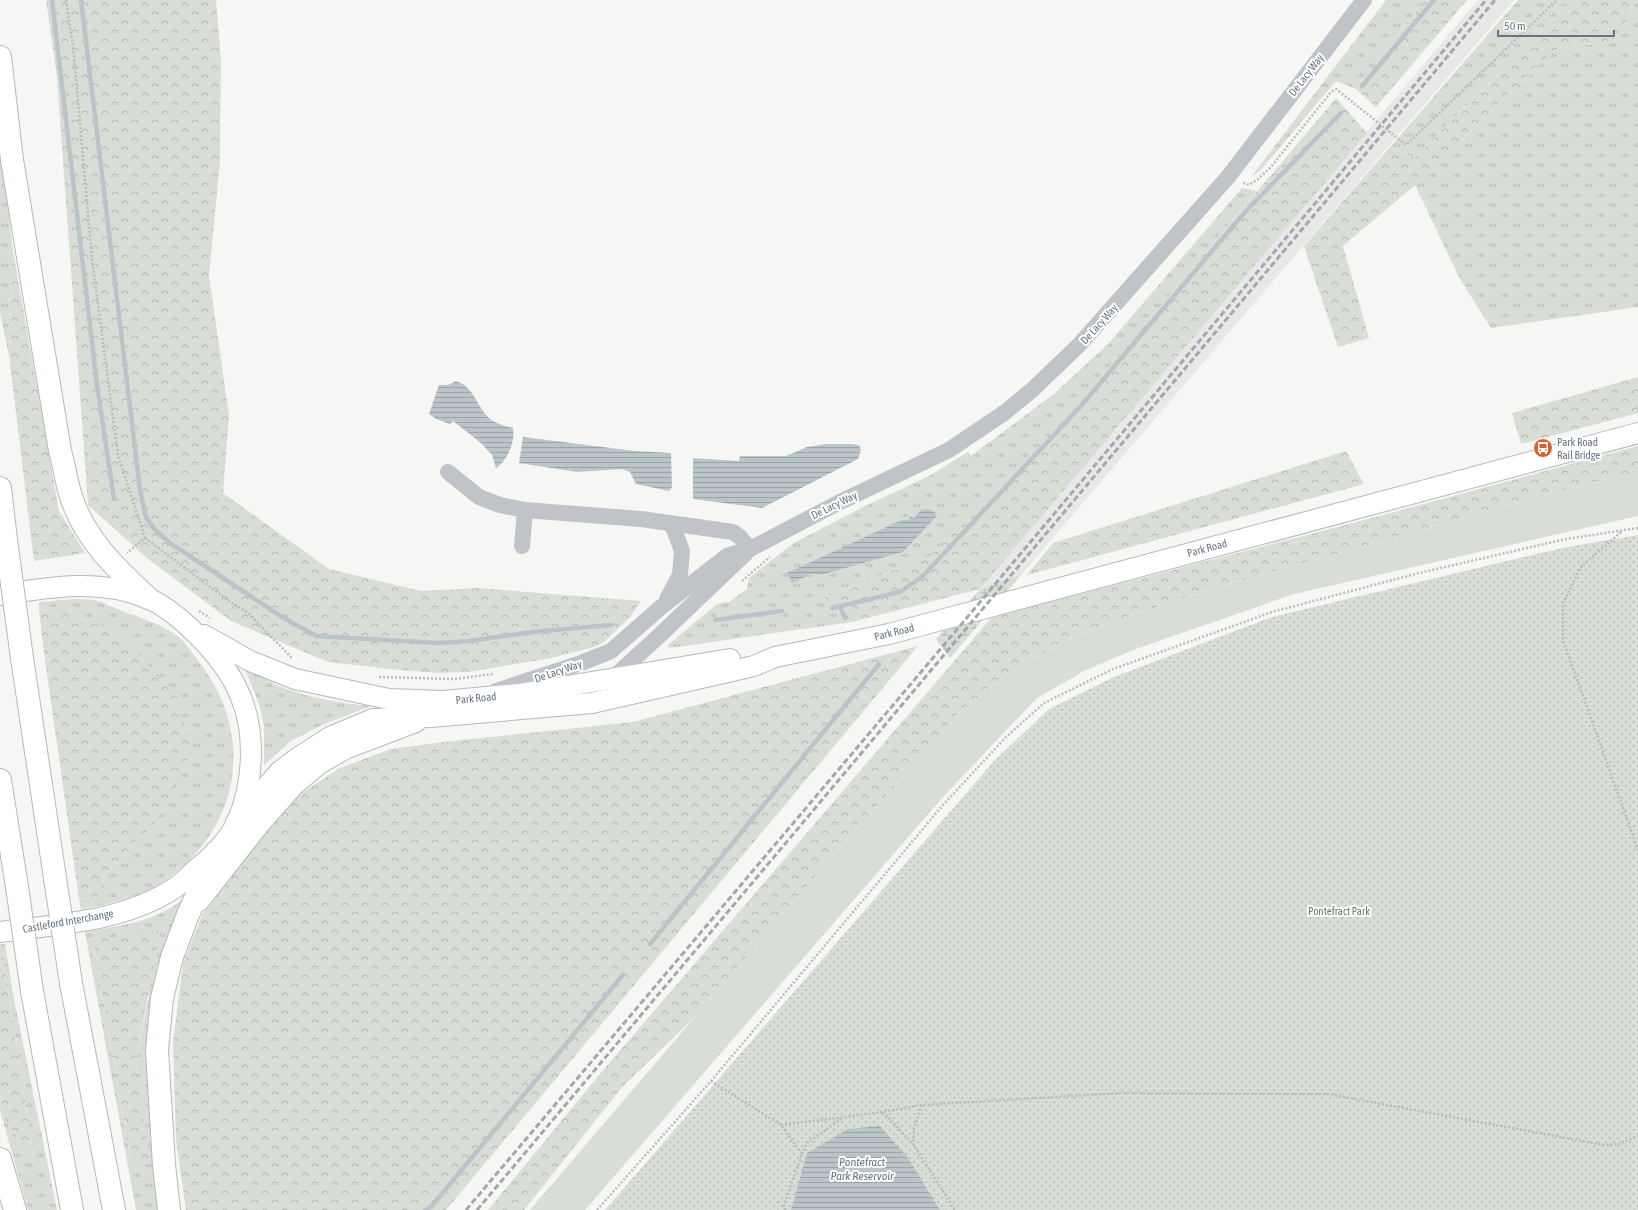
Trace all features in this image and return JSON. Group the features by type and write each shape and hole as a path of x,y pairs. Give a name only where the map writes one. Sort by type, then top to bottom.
{"highway":[{"path":"0,57 12,160 60,451 70,494 96,545 122,575 148,598"},
{"path":"0,488 22,658 71,983 114,1210"},
{"path":"0,780 32,991 72,1210"},
{"path":"169,1210 163,1158 157,1050 164,991 172,957 187,917 216,852"},
{"path":"0,1159 15,1210"}],"main road":[{"name":"Park Road","path":"236,822 280,771 296,758 330,737 373,719 431,717 592,703 754,666 775,657 889,634 1638,433"},
{"name":"Castleford Interchange","path":"0,595 54,586 87,585 126,591 148,598 189,626 213,652 228,673 244,707 249,730 250,760 247,789 236,822 216,852 174,889 136,908 100,918 0,932"},
{"name":"Park Road","path":"189,626 250,661 295,680 389,699 443,701 519,694 755,655 775,657"},
{"path":"187,917 262,821 294,785 319,764 345,749 431,717"}],"street":[{"name":"De Lacy Way","path":"475,698 581,663 611,651 660,608 727,556 750,549 833,506 949,450 1004,413 1032,390 1079,345 1228,177 1364,0"},
{"path":"448,472 479,497 500,505 525,510 641,520 733,532 740,537 750,549"},
{"path":"522,546 525,510"},
{"path":"660,608 680,575 682,551 672,524"},
{"name":"De Lacy Way","path":"592,703 614,678 750,549"}],"path":[{"path":"66,0 73,45 92,259 118,455 145,538 229,601 247,612 294,660"},
{"path":"1228,177 1249,185 1258,179 1270,168 1330,92 1336,89 1406,145 1557,0"},
{"path":"597,1210 711,1081 943,805 1006,737 1044,703 1113,669 1272,612 1419,573 1566,539 1638,528"},
{"path":"1621,531 1581,566 1563,603 1563,640 1638,850"},
{"path":"122,556 145,538"},
{"path":"739,583 773,555"},
{"path":"194,607 213,620"},
{"path":"372,677 455,679 495,674"},
{"path":"711,1081 781,1126 802,1154"},
{"path":"781,1126 843,1118 922,1105 1120,1093 1328,1094 1604,1145 1619,1144 1638,1136"},
{"path":"913,1144 914,1128 922,1105"},
{"path":"883,1112 913,1144 955,1210"},
{"path":"785,1210 784,1205 807,1143 843,1118"}],"shaded area":[{"path":"1478,0 1514,0 1022,574 980,589"}],"green space":[{"path":"46,0 216,0 221,60 220,161 209,276 229,415 223,493 329,569 421,591 478,588 641,601 631,616 604,642 594,647 551,658 469,672 438,673 328,662 231,621 148,559 88,505 57,77"},
{"path":"1386,0 1425,0 1356,89 1336,81 1260,171 1251,177"},
{"path":"1425,0 1467,0 1376,107 1356,89"},
{"path":"1518,0 1572,0 1414,158 1390,147"},
{"path":"1572,0 1636,0 1618,41 1556,49 1415,185 1343,246 1369,338 1338,347 1304,246 1390,147 1414,158"},
{"path":"1636,0 1638,0 1638,307 1491,328 1460,279 1415,185 1556,49 1618,41"},
{"path":"1336,98 1367,133 980,589 852,622 823,598 930,556 1055,431"},
{"path":"0,138 13,251 9,355 0,313"},
{"path":"1242,188 1257,191 1055,432 930,556 823,598 852,622 670,648 668,647 668,645 717,604 729,602 747,589 749,578 792,544 863,507 931,475 968,452 971,456 1055,393 1108,344","holes":["936,513 937,516 903,552 821,575 811,574 917,516"]},
{"path":"13,251 59,511 85,553 34,561 9,355"},
{"path":"1638,377 1638,413 1521,444 1512,413"},
{"path":"1638,446 1638,472 1586,484 1218,587 1120,619 1072,637 1011,671 961,711 818,873 696,1016 623,1086 524,1210 488,1210 600,1074 992,617 1368,519"},
{"path":"1346,451 1364,484 1027,575 1053,543"},
{"path":"1638,472 1638,516 1294,594 1133,650 1084,671 1037,698 943,797 585,1210 530,1210 818,873 961,711 1011,671 1072,637 1120,619 1218,587 1586,484"},
{"name":"Pontefract Park","path":"1638,535 1638,1210 605,1210 995,760 1049,709 1114,677 1272,617 1562,548"},
{"path":"1022,574 950,658 936,639 980,589"},
{"path":"73,599 94,600 101,602 159,625 180,638 199,662 218,691 229,722 233,752 231,782 222,812 207,839 186,864 159,885 142,894 81,910 79,899 105,895 103,876 157,821 115,629 39,609 39,602"},
{"path":"39,609 115,629 177,697 192,750 157,821 103,876 105,895 79,899"},
{"path":"918,646 446,1210 186,1210 176,1140 173,1042 183,964 202,915 282,806 340,768 391,749 633,722"},
{"path":"244,667 285,689 334,701 371,706 322,725 291,741 264,765 264,726 259,704"},
{"path":"191,893 171,940 162,1210 136,1210 85,932 146,919 175,905","holes":["93,940 149,995 136,1060 149,1164 131,1163"]},
{"path":"160,931 136,1060 150,1164 131,1163 93,940"},
{"path":"0,944 5,944 14,999 57,1210 28,1210 0,1110 0,1098 5,1119 35,1165 2,952 0,952"},
{"path":"0,952 2,952 35,1166 5,1119 0,1098"}],"water":[{"path":"456,381 471,392 492,421 513,428 514,433 510,450 504,461 496,468 492,455 481,443 453,421 450,424 436,419 429,414 439,385 448,385"},
{"path":"523,437 635,451 671,453 672,487 669,491 636,484 630,472 622,469 577,472 519,463"},
{"path":"826,444 859,445 861,450 858,459 762,508 693,499 693,458 739,461 740,456 786,456 807,447"},
{"path":"928,509 936,513 937,516 903,552 821,575 811,574 792,583 787,573 902,520 909,520 910,516 914,518 921,510"},
{"name":"Pontefract Park Reservoir","path":"880,1126 908,1158 940,1210 791,1210 807,1153 848,1129"}],"waterway":[{"path":"52,0 97,385 114,499"},
{"path":"81,0 140,490 146,517 154,529 170,543 282,617 316,636 439,643 611,625"},
{"path":"1362,86 1434,0"},
{"path":"832,608 900,592 923,576 1080,407 1245,212 1341,113"},
{"path":"840,607 845,618"},
{"path":"715,620 782,611"},
{"path":"650,944 879,664"},
{"path":"427,1209 431,1207 623,975"}],"railway":[{"path":"466,1210 954,633 1486,0"},
{"path":"477,1210 1495,0"}],"place":[{"name":"Park Road Rail Bridge","path":"1543,448"}]}
